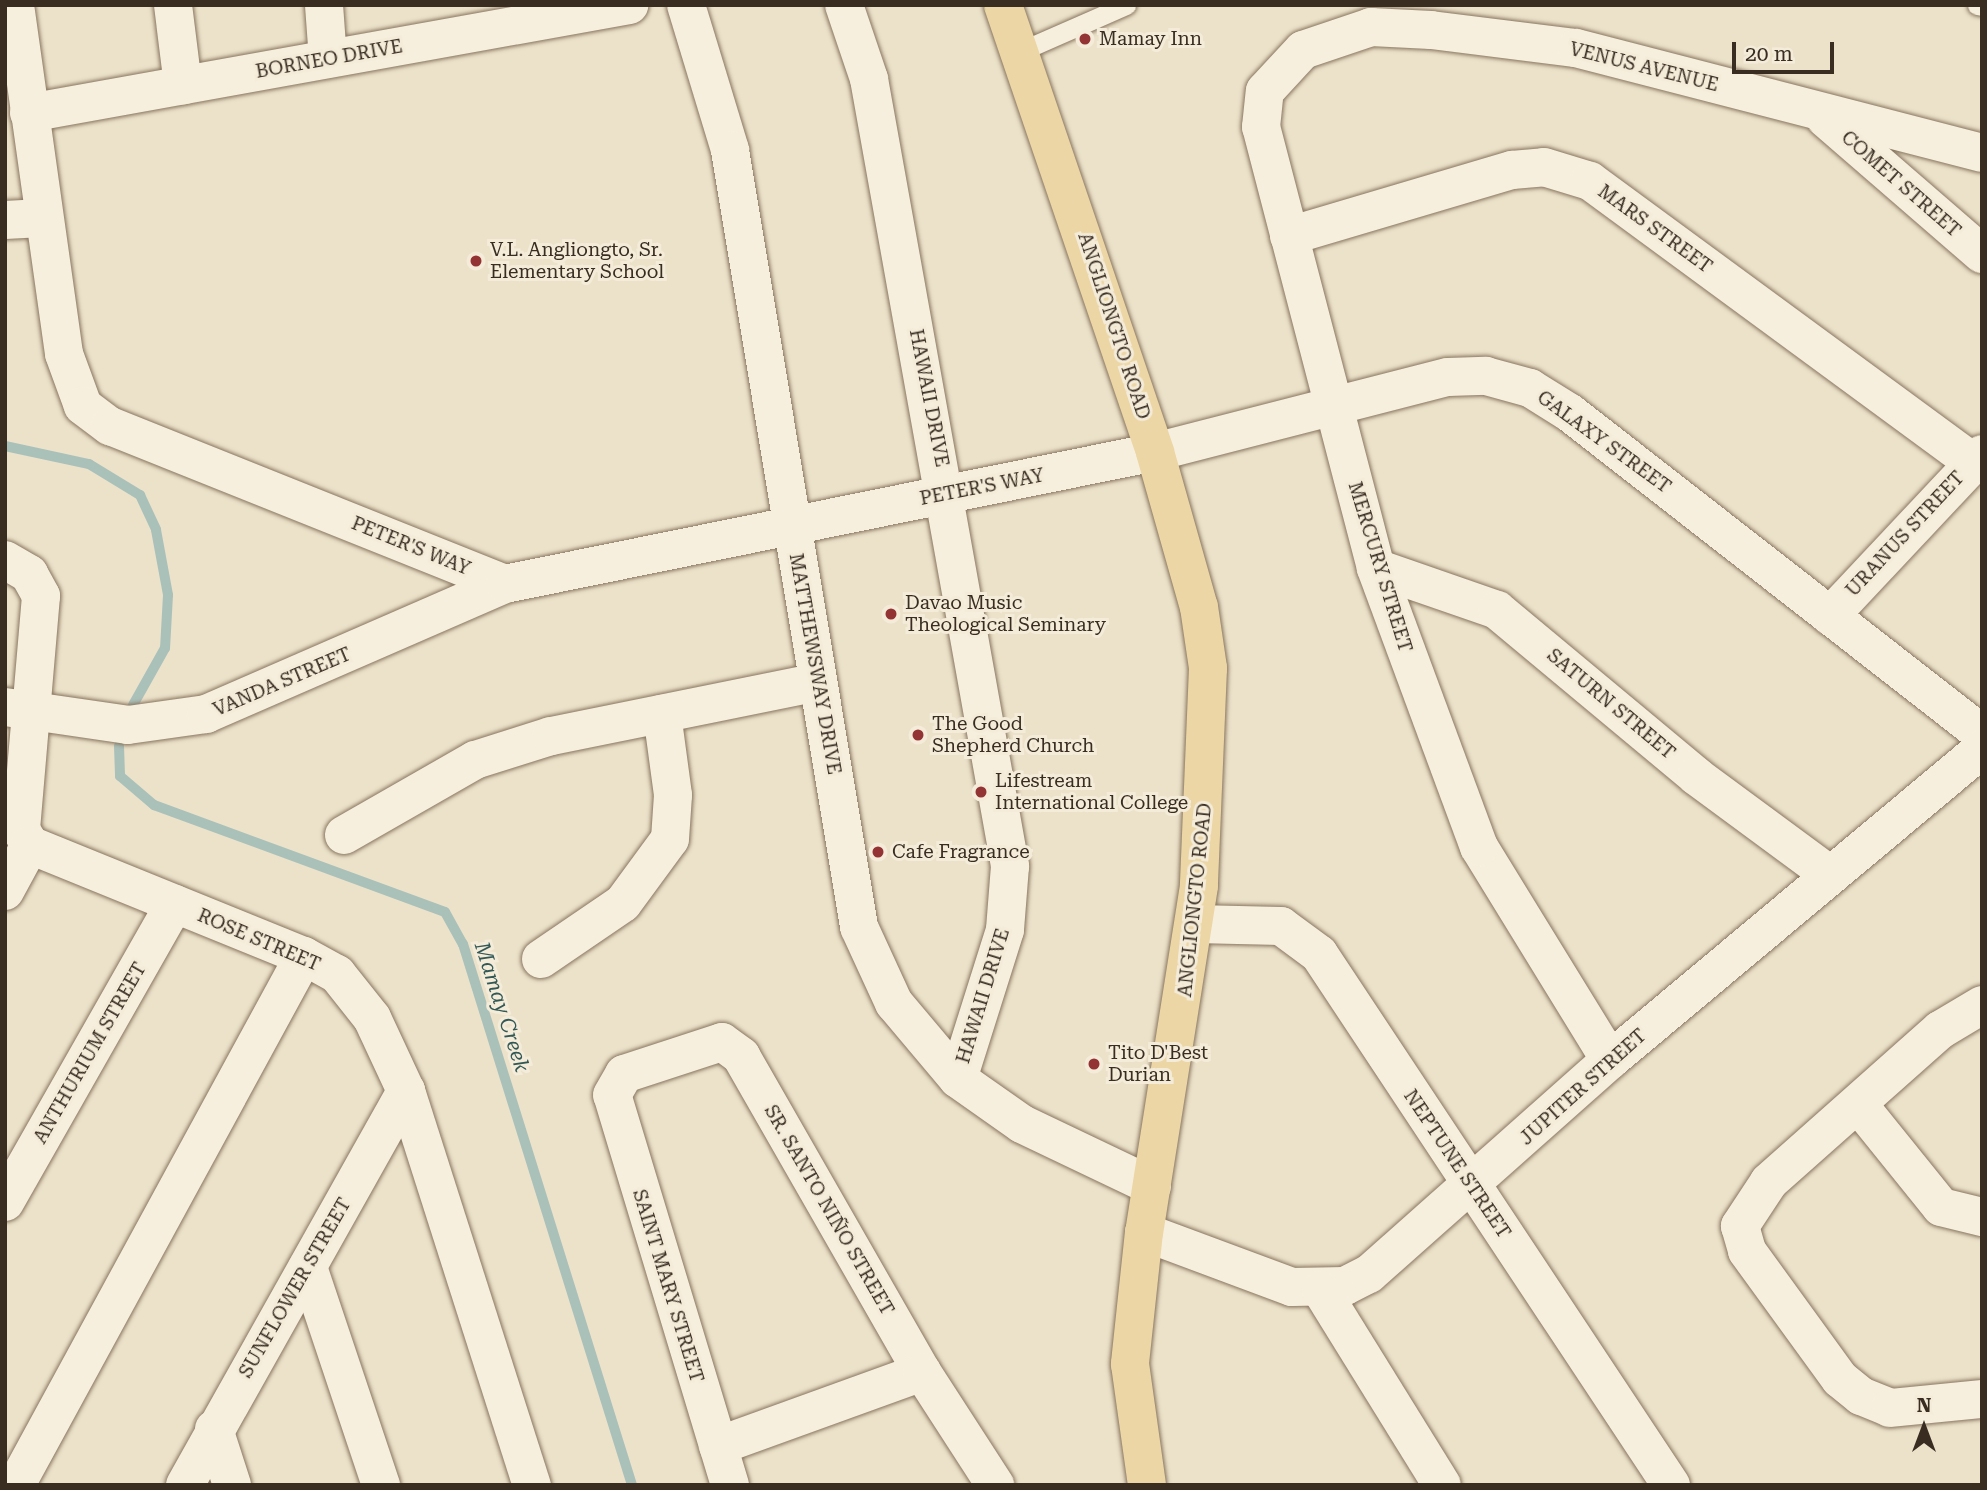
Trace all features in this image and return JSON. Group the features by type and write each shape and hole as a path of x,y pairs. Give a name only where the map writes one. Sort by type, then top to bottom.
{"main road":[{"name":"ANGLIONGTO ROAD","path":"1003,5 1155,452 1199,607 1208,668 1207,790 1195,925 1144,1232 1130,1364 1147,1485"}],"street":[{"name":"PETER'S WAY","path":"15,5 29,113 24,219 70,379 96,416 505,583 1155,452"},
{"path":"173,5 183,85"},
{"path":"324,5 328,59"},
{"name":"BORNEO DRIVE","path":"29,113 629,5"},
{"name":"MATTHEWSWAY DRIVE","path":"687,5 730,150 859,927 894,1003 958,1080 1022,1124 1152,1186"},
{"name":"HAWAII DRIVE","path":"844,5 869,79 947,494 1010,866 1005,930 958,1080"},
{"name":"VENUS AVENUE","path":"1304,50 1371,27 1563,46 1982,153"},
{"name":"MERCURY STREET","path":"1304,50 1265,91 1261,127 1376,568 1479,847 1610,1060"},
{"name":"COMET STREET","path":"1821,114 1982,254"},
{"name":"MARS STREET","path":"1289,236 1512,170 1544,167 1590,181 1977,458"},
{"name":"GALAXY STREET","path":"1155,452 1448,377 1486,376 1530,388 1830,615 1982,734"},
{"name":"URANUS STREET","path":"1830,615 1977,458"},
{"path":"5,560 29,574 41,596 17,709 18,812 30,845 5,891"},
{"name":"SATURN STREET","path":"1376,568 1496,610 1696,776 1829,874"},
{"name":"VANDA STREET","path":"17,709 128,725 206,714 505,583"},
{"path":"344,835 475,760 662,714 818,682"},
{"path":"541,959 623,903 670,839 673,795 662,714"},
{"name":"JUPITER STREET","path":"1144,1232 1270,1282 1321,1290 1368,1274 1473,1188 1610,1060 1829,874 1982,749"},
{"name":"ROSE STREET","path":"30,845 304,957 337,974 372,1018 406,1091 532,1485"},
{"name":"ANTHURIUM STREET","path":"5,1202 174,904"},
{"name":"NEPTUNE STREET","path":"1195,925 1281,926 1306,939 1671,1485"},
{"path":"16,1485 304,957"},
{"path":"1982,1005 1967,1008 1858,1104 1750,1206 1740,1226 1747,1251 1840,1379 1861,1396 1890,1408 1982,1399"},
{"name":"SR. SANTO NIÑO STREET","path":"615,1086 637,1068 712,1043 731,1045 922,1372 995,1485"},
{"name":"SAINT MARY STREET","path":"615,1086 613,1109 730,1485"},
{"name":"SUNFLOWER STREET","path":"184,1485 406,1091"},
{"path":"1858,1104 1941,1207 1982,1217"},
{"path":"308,1267 381,1485"},
{"path":"1321,1290 1438,1483"},
{"path":"718,1446 922,1372"},
{"path":"214,1429 232,1485"}],"lane":[{"path":"1019,52 1126,5"}],"waterway":[{"name":"Mamay Creek","path":"5,446 89,464 140,495 156,530 168,595 165,648 133,705"},
{"name":"Mamay Creek","path":"119,746 120,776 154,805 445,912 463,944 632,1485"}],"place":[{"name":"Mamay Inn","path":"1085,39"},
{"name":"V.L. Angliongto, Sr. Elementary School","path":"476,261"},
{"name":"Davao Music Theological Seminary","path":"891,614"},
{"name":"The Good Shepherd Church","path":"918,735"},
{"name":"Lifestream International College","path":"981,792"},
{"name":"Cafe Fragrance","path":"878,852"},
{"name":"Tito D'Best Durian","path":"1094,1064"}]}
